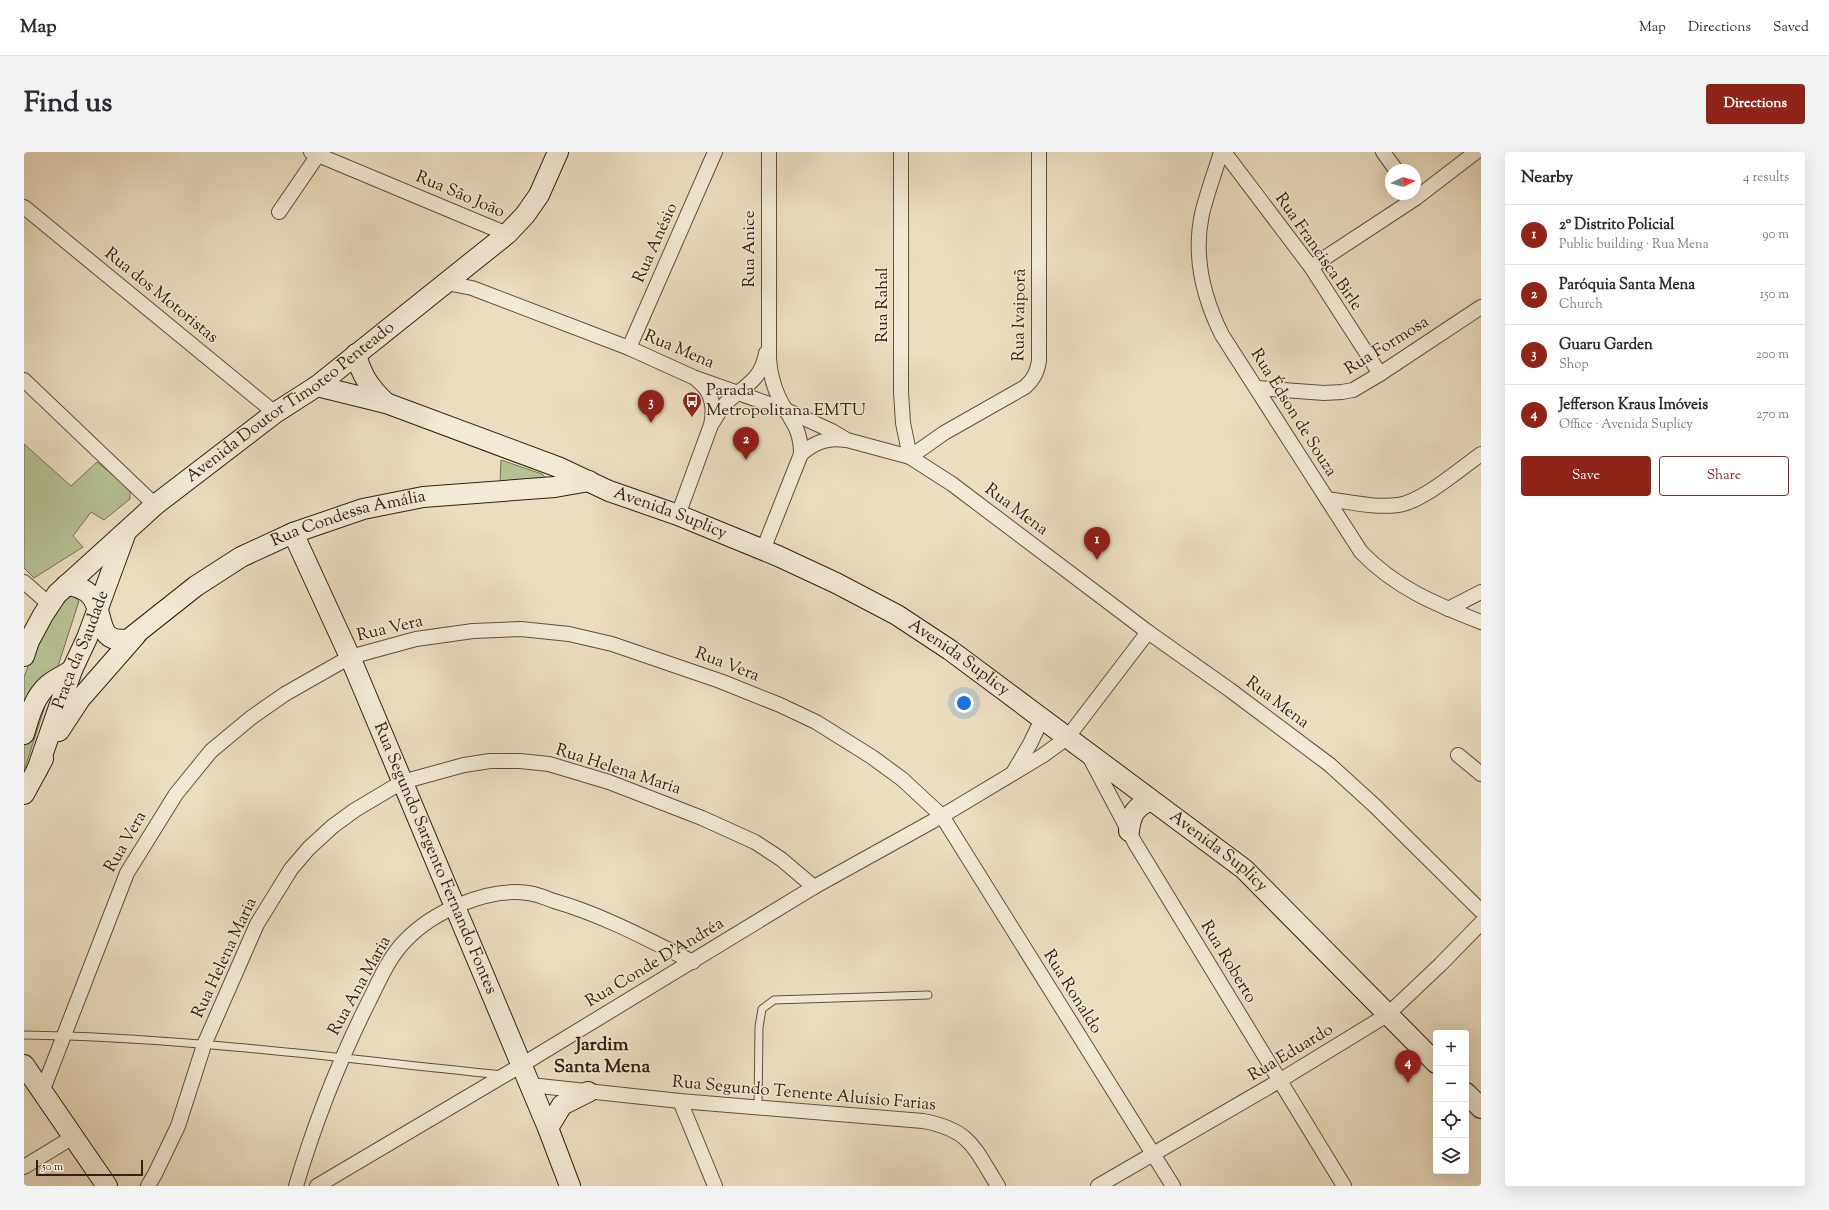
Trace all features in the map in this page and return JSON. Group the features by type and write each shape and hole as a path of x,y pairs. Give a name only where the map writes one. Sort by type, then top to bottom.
{"street":[{"name":"Avenida Doutor Timoteo Penteado","path":"24,656 29,641 49,604 66,585 155,505 275,413 317,386 507,234 525,215 539,195 558,152"},
{"name":"Rua Anésio","path":"629,348 715,152"},
{"name":"Rua Anice","path":"769,152 768,345 770,372 774,386 798,431 801,454"},
{"name":"Rua Rahal","path":"901,152 901,392 903,423 910,457"},
{"name":"Rua Ivaiporã","path":"910,457 944,433 1025,387 1032,381 1037,373 1039,361 1039,152"},
{"name":"Rua Francisca Birle","path":"1222,152 1311,267 1380,374"},
{"name":"Rua Édson de Souza","path":"1222,152 1202,214 1198,242 1200,268 1205,295 1211,313 1222,335 1361,552 1377,569 1399,585 1448,609 1481,622"},
{"path":"1383,152 1392,164"},
{"path":"1421,191 1476,152"},
{"name":"Rua São João","path":"314,153 507,234"},
{"path":"279,212 314,153"},
{"path":"1311,267 1408,200"},
{"name":"Rua dos Motoristas","path":"24,207 275,413"},
{"name":"Rua Mena","path":"446,282 472,288 629,348 693,377 786,410 832,431 847,440 910,457 952,484 1148,632 1230,690 1330,765 1375,806 1481,911"},
{"name":"Rua Formosa","path":"1257,388 1324,393 1353,390 1380,374 1481,307"},
{"name":"Rua Anice","path":"712,425 722,408 754,380 760,372 768,345"},
{"name":"Avenida Suplicy","path":"356,354 362,374 368,384 386,403"},
{"path":"678,515 712,425 714,414 713,403 709,392 693,377"},
{"path":"24,380 155,505"},
{"name":"Avenida Suplicy","path":"317,386 386,403 550,465 609,491 678,515 763,550 836,583 897,615 950,650 1244,869 1433,1060"},
{"path":"763,550 801,454 817,442 827,439 847,440"},
{"path":"1327,499 1385,506 1399,505 1427,493 1481,454"},
{"name":"Rua Condessa Amália","path":"66,585 75,586 88,591 95,600 101,625 109,636 114,639 124,640 129,639 138,633 203,582 241,557 293,533 362,509 423,497 555,487 589,481"},
{"name":"Praça da Saudade","path":"37,770 72,670 98,609 127,530"},
{"name":"Rua Segundo Sargento Fernando Fontes","path":"293,533 350,657 454,906 513,1070 530,1085 570,1186"},
{"path":"24,582 49,604"},
{"path":"1448,609 1481,592"},
{"name":"Rua Vera","path":"42,1092 127,873 176,794 211,751 252,717 285,694 350,657 416,639 473,631 521,629 569,634 612,644 720,681 780,705 816,722 872,757 902,779 942,816"},
{"name":"Rua Conde D'Andréa","path":"317,1186 513,1070 814,887 942,816 1036,760 1067,738 1148,632"},
{"name":"Rua Condessa Amália","path":"24,794 58,733 80,699 138,633"},
{"path":"24,734 33,706 47,685 72,670"},
{"name":"Rua Conde D'Andréa","path":"1013,773 1030,744 1042,719"},
{"name":"Rua Roberto","path":"1088,754 1128,831 1344,1186"},
{"path":"1458,755 1481,774"},
{"name":"Rua Helena Maria","path":"148,1186 178,1126 204,1045 257,924 292,869 309,848 333,826 355,810 402,782 464,765 520,761 549,764 609,782 709,821 755,842 781,859 814,887"},
{"path":"1128,831 1130,819 1134,810 1141,804 1151,800"},
{"name":"Rua Ronaldo","path":"942,816 1173,1186"},
{"name":"Rua Ana Maria","path":"296,1186 318,1116 341,1059 378,984 404,942 417,930 454,906 498,893 529,893 569,905 613,922 692,962"},
{"name":"Rua Eduardo","path":"1098,1186 1279,1081 1387,1015 1441,964 1481,923"},
{"path":"24,1065 107,1186"},
{"name":"Rua Segundo Tenente Aluísio Farias","path":"530,1085 680,1101 923,1121 941,1124 957,1131 971,1143 998,1186"},
{"path":"548,1128 562,1104 588,1092"},
{"path":"1469,1096 1481,1108"},
{"path":"680,1101 715,1186"},
{"path":"24,1167 73,1137"}],"lane":[{"path":"758,1108 759,1027 762,1009 774,1000 928,995"},
{"path":"24,1035 64,1036 204,1045 341,1059 513,1070"}],"green space":[{"path":"24,444 71,486 97,462 130,489 130,499 104,520 91,512 73,536 83,547 34,578 24,568"},
{"path":"501,460 542,474 545,477 541,480 500,482"},
{"path":"73,596 79,601 24,771 24,677 38,640 64,597"}],"place":[{"name":"Parada Metropolitana EMTU","path":"692,418"},
{"name":"Guaru Garden","path":"651,423"},
{"name":"Paróquia Santa Mena","path":"746,460"},
{"name":"2º Distrito Policial","path":"1097,560"},
{"name":"Jefferson Kraus Imóveis","path":"1408,1083"}],"district":[{"name":"Jardim Santa Mena","path":"602,1056"}]}
